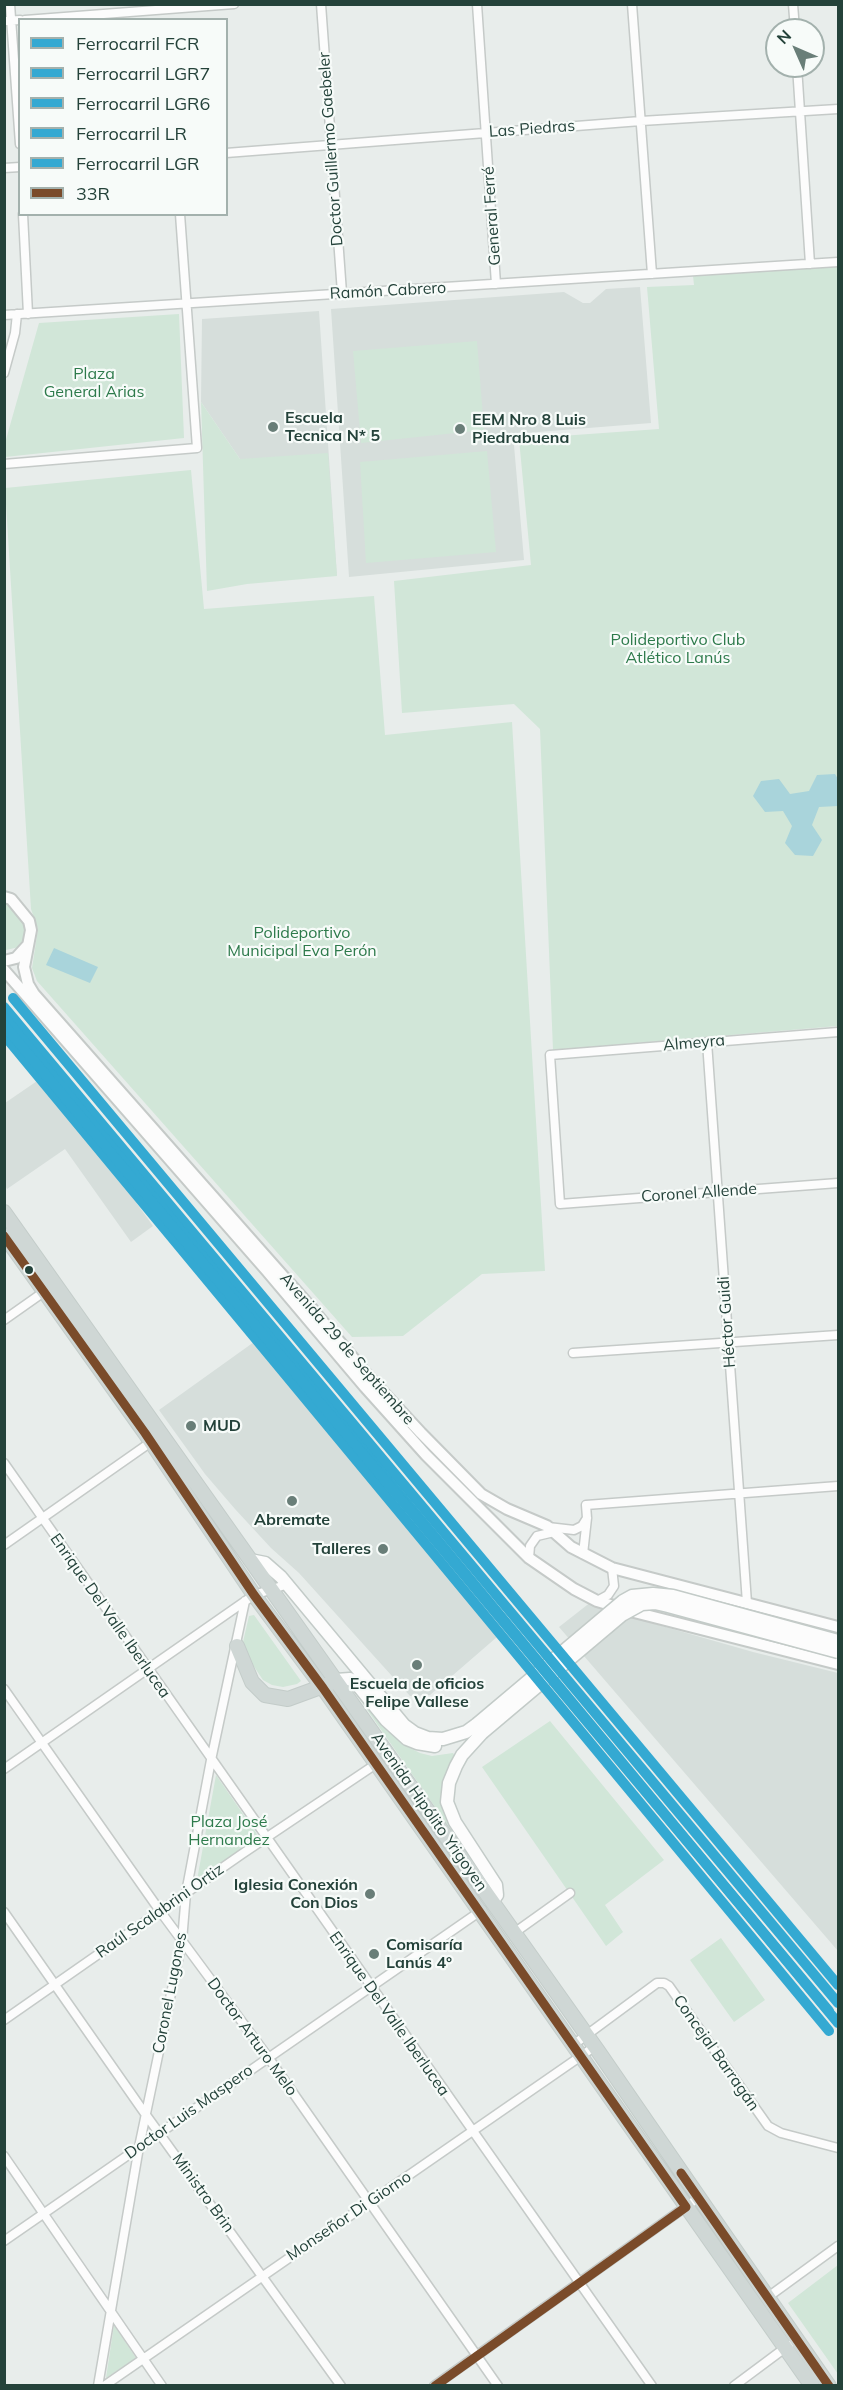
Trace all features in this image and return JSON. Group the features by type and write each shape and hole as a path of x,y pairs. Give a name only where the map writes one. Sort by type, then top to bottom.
{"main road":[{"name":"Avenida Hipólito Yrigoyen","path":"4,1212 250,1598 327,1693 812,2385"},
{"name":"Avenida Hipólito Yrigoyen","path":"4,1234 50,1287 250,1560 590,2041 829,2385"},
{"path":"250,1560 265,1563 288,1584 386,1720 407,1738 417,1743 443,1746 455,1745 482,1733"},
{"path":"237,1646 258,1690 272,1697 288,1699 327,1693 336,1680 359,1680 415,1733 428,1738 443,1739 466,1732 477,1725 623,1601 632,1596 653,1594 673,1596 838,1641"},
{"path":"492,1902 496,1895 496,1885 455,1822 447,1802 449,1783 456,1766 462,1755 482,1733 633,1607 655,1603 838,1652"}],"street":[{"path":"10,4 18,113"},
{"path":"48,18 166,7 234,4"},
{"name":"Doctor Guillermo Gaebeler","path":"321,4 342,293"},
{"name":"General Ferré","path":"477,4 496,284"},
{"path":"632,4 652,274"},
{"path":"798,78 810,264 838,262"},
{"name":"Las Piedras","path":"228,153 641,121 838,109"},
{"path":"23,216 28,314"},
{"path":"4,464 197,448 180,216"},
{"name":"Ramón Cabrero","path":"4,315 810,264"},
{"path":"4,373 15,333 17,314"},
{"name":"Avenida 29 de Septiembre","path":"4,897 11,899 29,921 29,944 24,967 28,984 34,994 313,1310 369,1377 482,1494 507,1509 550,1529 583,1554 612,1568 838,1627"},
{"path":"4,961 16,958 29,944"},
{"name":"Avenida 29 de Septiembre","path":"4,970 267,1270 365,1387 426,1455 529,1558 574,1589 597,1601 838,1664"},
{"name":"Almeyra","path":"560,1204 550,1055 838,1032"},
{"name":"Héctor Guidi","path":"707,1042 747,1603"},
{"name":"Coronel Allende","path":"560,1204 838,1183"},
{"path":"4,1320 50,1287"},
{"path":"573,1353 838,1335"},
{"path":"4,1545 151,1442"},
{"name":"Enrique Del Valle Iberlucea","path":"4,1463 369,1986 652,2385"},
{"path":"583,1554 586,1505 838,1486"},
{"path":"529,1558 530,1546 537,1536 550,1529 574,1530 582,1526 587,1518"},
{"path":"597,1601 608,1595 614,1586 612,1568"},
{"path":"4,1769 250,1598 288,1584"},
{"name":"Coronel Lugones","path":"98,2385 139,2147 182,1941 186,1893 211,1760 250,1598"},
{"name":"Doctor Arturo Melo","path":"4,1689 160,1911 268,2056 498,2385"},
{"name":"Raúl Scalabrini Ortiz","path":"4,2020 266,1837 376,1764"},
{"path":"514,1934 570,1893"},
{"name":"Doctor Luis Maspero","path":"4,2241 492,1902"},
{"name":"Ministro Brin","path":"4,1912 146,2115 341,2385"},
{"name":"Concejal Barragán","path":"577,2050 657,1983 664,1983 669,1986 768,2126 781,2133 838,2148"},
{"name":"Monseñor Di Giorno","path":"104,2385 144,2360 262,2275 472,2132 590,2041"},
{"path":"4,2156 162,2385"},
{"path":"434,2385 698,2198"},
{"path":"768,2297 838,2246"},
{"path":"734,2385 797,2339"}],"shaded area":[{"name":"EEM Nro 8 Luis Piedrabuena","path":"640,287 651,423 513,434 524,560 349,577 331,309 564,292 583,303 590,303 606,289"},
{"name":"Escuela Tecnica N* 5","path":"319,311 337,576 240,459 201,402 202,319"},
{"path":"40,1079 82,1127 153,1226 131,1242 65,1149 7,1189 5,1185 5,1103"},
{"path":"254,1342 497,1637 430,1695 410,1696 299,1573 271,1548 235,1509 205,1474 159,1410"},
{"path":"596,1598 634,1618 753,1652 838,1673 838,1951 559,1627"}],"green space":[{"name":"Polideportivo Club Atlético Lanús","path":"838,265 838,1026 553,1050 540,729 514,704 402,713 394,581 531,565 519,439 659,429 647,287 694,285 693,276"},
{"name":"Plaza General Arias","path":"179,314 184,438 5,457 5,443 39,323"},
{"path":"477,341 484,430 361,443 353,351"},
{"path":"201,402 240,459 328,453 337,576 247,584 207,591"},
{"path":"487,451 496,552 366,563 360,462"},
{"name":"Polideportivo Municipal Eva Perón","path":"191,470 204,609 374,596 385,735 512,722 545,1271 482,1274 403,1336 352,1337 37,981 32,968 38,929 31,909 5,488"},
{"path":"4,902 14,909 27,925 26,937 19,947 6,950"},
{"path":"254,1615 301,1681 297,1684 283,1687 272,1685 263,1680 251,1662 243,1642 249,1616"},
{"path":"354,1691 373,1715 402,1744 432,1756 453,1753 455,1756 444,1787 472,1860"},
{"path":"550,1721 664,1860 605,1905 623,1932 606,1946 482,1767"},
{"name":"Plaza José Hernandez","path":"216,1775 259,1837 197,1880"},
{"path":"721,1938 765,2000 734,2022 690,1960"},
{"path":"838,2265 838,2374 788,2303"},
{"path":"114,2325 136,2358 106,2378"}],"water":[{"path":"835,774 838,779 838,806 819,807 812,825 822,840 813,856 795,855 785,843 792,826 783,811 765,812 753,796 761,781 779,779 790,794 809,791 817,775"},
{"path":"54,948 98,967 90,983 46,965"}],"rail line":[{"name":"LGR","path":"13,998 838,1985"},
{"name":"FCR","path":"4,1007 838,2003"},
{"name":"LGR7","path":"4,1017 838,2023"},
{"name":"LR","path":"4,1025 829,2011"},
{"name":"LGR6","path":"4,1035 829,2031"}],"transit line":[{"name":"33R","path":"4,1236 145,1433 254,1595 323,1688 686,2207 435,2386"},
{"name":"33R","path":"681,2173 829,2386"}],"place":[{"name":"Escuela Tecnica N* 5","path":"273,427"},
{"name":"EEM Nro 8 Luis Piedrabuena","path":"460,429"},
{"name":"MUD","path":"191,1426"},
{"name":"Abremate","path":"292,1501"},
{"name":"Talleres","path":"383,1549"},
{"name":"Escuela de oficios Felipe Vallese","path":"417,1665"},
{"name":"Iglesia Conexión Con Dios","path":"370,1894"},
{"name":"Comisaría Lanús 4°","path":"374,1954"}]}
